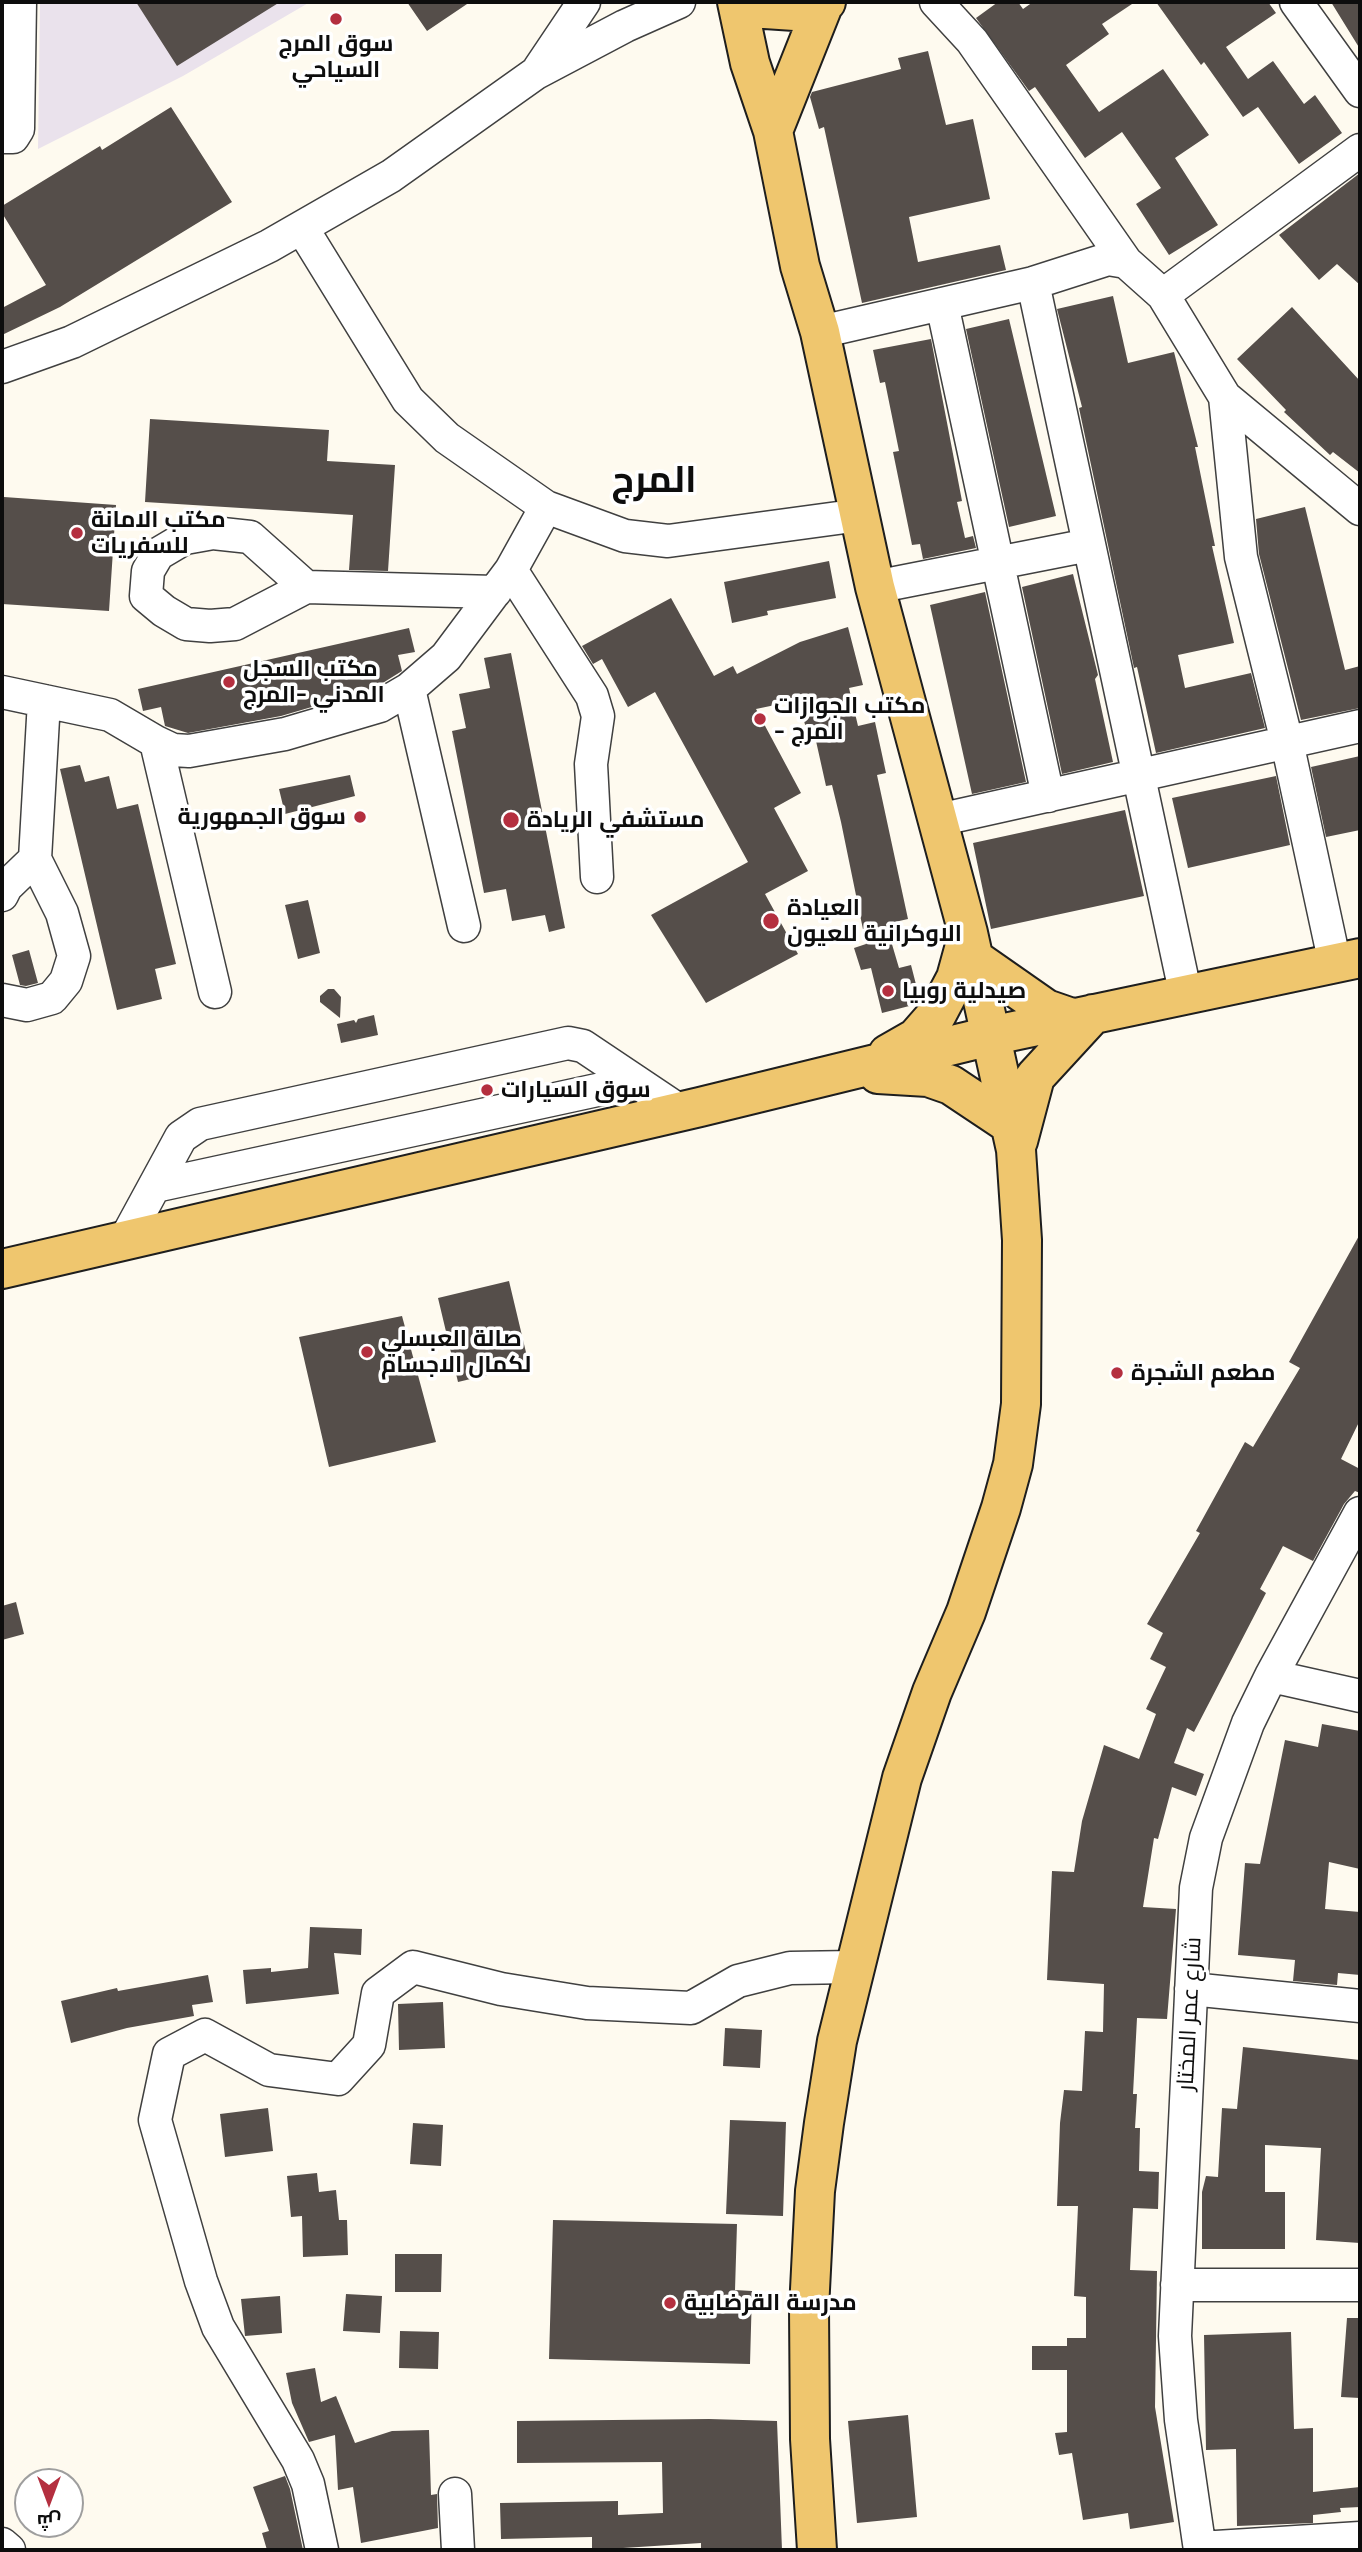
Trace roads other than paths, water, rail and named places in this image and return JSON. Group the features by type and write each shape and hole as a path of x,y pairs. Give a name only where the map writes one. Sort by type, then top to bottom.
{"main road":[{"path":"817,2550 808,2377 815,2191 837,2041 902,1778 932,1692 966,1612 1013,1464 1021,1404 1023,1335 1014,1137 971,945 875,587 820,332 800,266 773,131 750,64 740,2 765,9 795,10 825,2"},
{"path":"773,131 825,2"},
{"path":"971,945 1046,1009 1082,1016"},
{"path":"854,1069 916,1038 937,1014 971,945"},
{"path":"2,1269 990,1036 1348,961"},
{"path":"1014,1137 1035,1077 1082,1016"},
{"path":"854,1069 928,1077 960,1090 1014,1137"}],"street":[{"path":"2,137 13,136 18,129 20,2"},
{"path":"537,73 584,2"},
{"path":"2,367 72,342 302,228 391,176 537,73 625,26 679,2"},
{"path":"936,2 972,41 1126,262 1164,295 1225,397 1360,509"},
{"path":"1296,2 1360,90"},
{"path":"1164,295 1360,150"},
{"path":"302,228 408,400 447,438 545,507 625,536 668,541 860,515"},
{"path":"820,332 1033,283 1108,259 1126,262"},
{"path":"1033,283 1186,996"},
{"path":"942,304 1048,796"},
{"path":"1225,397 1241,558 1287,742 1348,961"},
{"path":"2,692 122,719 156,742 173,750 189,751 242,744 380,706 409,689 446,657 503,581 545,507"},
{"path":"875,587 1089,545"},
{"path":"306,587 503,581"},
{"path":"503,581 592,696 597,716 591,764 597,877"},
{"path":"409,689 464,926"},
{"path":"2,1000 27,1005 52,998 66,981 74,956 62,914 35,859 44,701"},
{"path":"938,820 1360,726"},
{"path":"156,742 215,992"},
{"path":"2,895 6,887 35,859"},
{"path":"125,1240 181,1137 200,1124 568,1043 583,1046 680,1111"},
{"path":"155,1186 634,1082"},
{"name":"شارع عمر المختار","path":"1200,2549 1181,2420 1175,2336 1196,1888 1206,1838 1239,1748 1270,1676 1360,1513"},
{"path":"1270,1676 1360,1696"},
{"path":"322,2550 308,2484 298,2460 218,2327 201,2281 155,2120 169,2054 205,2035 269,2070 338,2078 369,2045 378,1993 413,1967 501,1989 587,2003 691,2008 738,1981 790,1968 854,1967"},
{"path":"1191,1989 1360,2006"},
{"path":"1177,2285 1360,2285"},
{"path":"455,2494 458,2550"},
{"path":"1200,2549 1360,2538"},
{"path":"2,2544 9,2550"}],"place":[{"name":"سوق المرج السياحي","path":"336,19"},
{"name":"مكتب الامانة للسفريات","path":"77,533"},
{"name":"مكتب السجل المدني -المرج","path":"229,682"},
{"name":"مكتب الجوازات - المرج","path":"760,719"},
{"name":"سوق الجمهورية","path":"360,817"},
{"name":"مستشفي الريادة","path":"511,820"},
{"name":"العيادة الاوكرانية للعيون","path":"771,921"},
{"name":"صيدلية روبيا","path":"888,991"},
{"name":"سوق السيارات","path":"487,1090"},
{"name":"صالة العبسلي لكمال الاجسام","path":"367,1352"},
{"name":"مطعم الشجرة","path":"1117,1373"},
{"name":"مدرسة القرضابية","path":"670,2303"}],"district":[{"name":"المرج","path":"654,481"}]}
